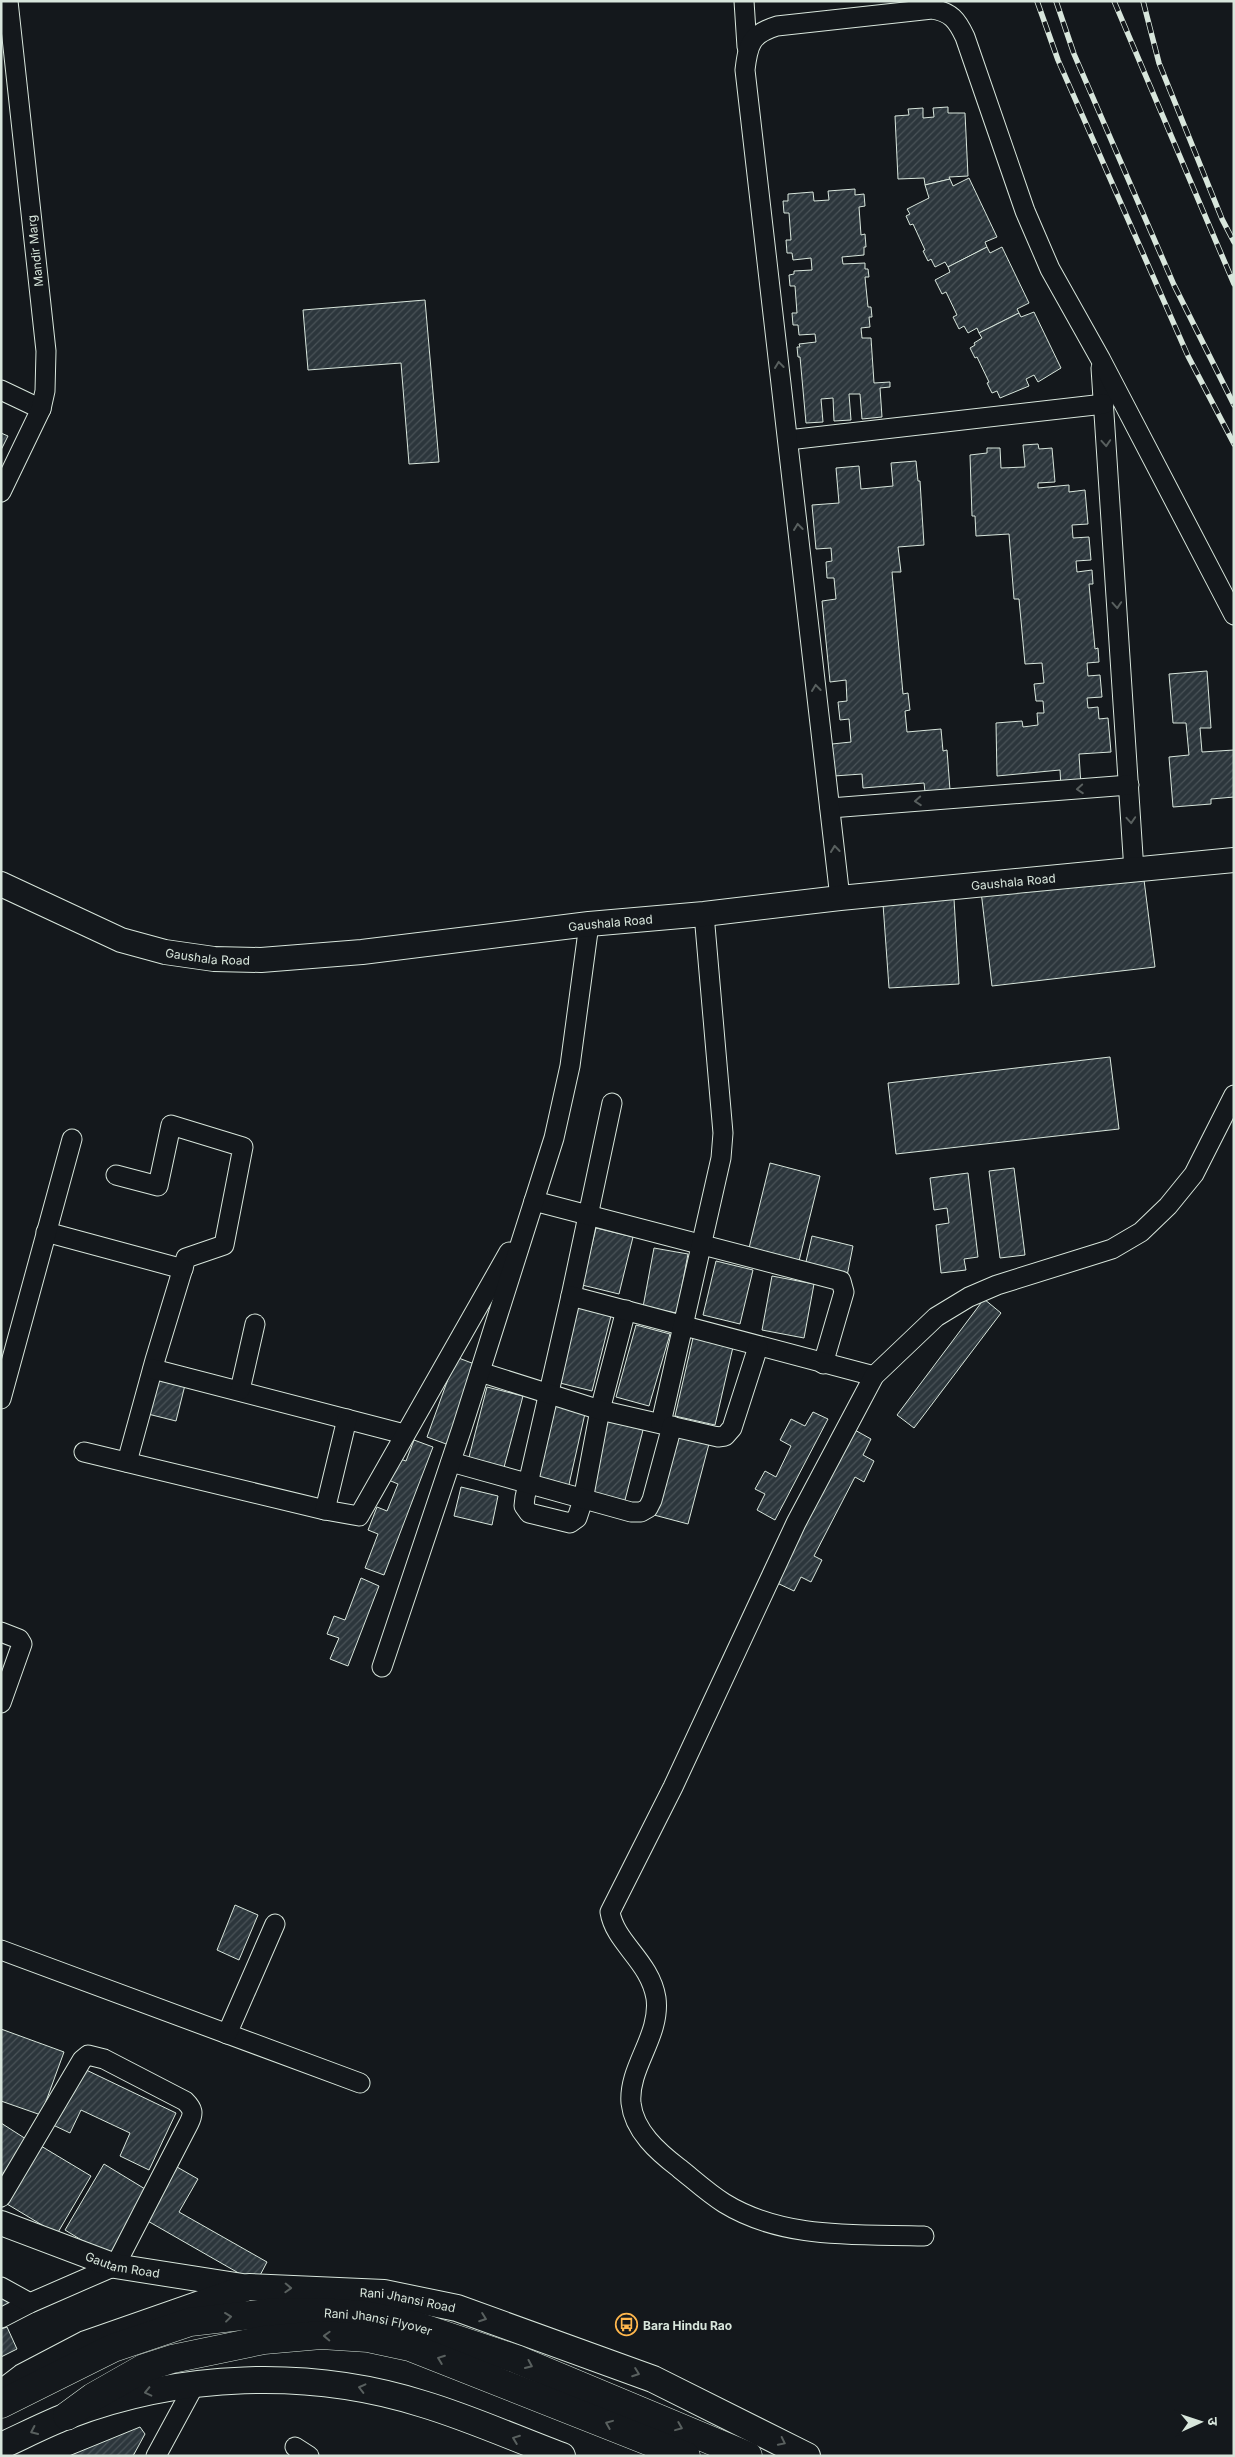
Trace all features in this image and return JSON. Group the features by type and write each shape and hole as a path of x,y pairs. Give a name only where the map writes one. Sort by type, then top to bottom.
{"main road":[{"name":"Rani Jhansi Road","path":"2,2399 23,2377 86,2344 249,2287 384,2294 457,2308 653,2379 807,2456"},
{"name":"Rani Jhansi Flyover","path":"2,2399 114,2348 190,2322 266,2313 318,2312 365,2315 686,2456"},
{"name":"Rani Jhansi Flyover","path":"67,2416 93,2397 144,2368 172,2359 264,2340 340,2336 368,2338 413,2336 516,2359 748,2456"},
{"path":"1,2446 67,2416 148,2392 195,2384 281,2379 353,2386 423,2404 562,2456"}],"street":[{"name":"Mandir Marg","path":"1,492 42,409 45,391 46,352 8,1"},
{"path":"744,1 747,47 746,70 840,898"},
{"path":"747,47 762,31 777,26 932,9 946,11 958,22 965,37 1025,211 1050,269 1101,360 1234,615"},
{"path":"1101,360 1134,871"},
{"path":"1,390 42,409"},
{"path":"788,440 1104,404"},
{"path":"830,808 1128,785"},
{"name":"Gaushala Road","path":"1,884 121,940 165,952 214,959 261,960 362,952 589,924 704,914 840,898 1234,860"},
{"path":"450,1462 631,1512 641,1512 648,1508 667,1424 685,1325 718,1179 723,1133 704,914"},
{"path":"382,1667 480,1372 554,1138 567,1082 589,924"},
{"path":"924,2236 821,2233 800,2231 774,2223 725,2203 665,2157 648,2140 633,2115 631,2086 653,2027 656,1999 653,1986 643,1964 616,1931 610,1912 613,1902 673,1787 796,1523 874,1376 936,1317 969,1297 997,1285 1112,1249 1141,1232 1168,1206 1194,1174 1234,1095"},
{"path":"612,1103 571,1296 528,1483 524,1506 529,1513 570,1523 577,1518 583,1500 600,1410 626,1310"},
{"path":"116,1175 158,1186 171,1124 243,1147 224,1245 186,1258 127,1462"},
{"path":"1,1399 72,1138"},
{"path":"534,1202 589,1214 841,1281 844,1292 823,1364"},
{"path":"84,1452 325,1510 359,1516 404,1434 526,1223"},
{"path":"46,1232 183,1269"},
{"path":"571,1296 685,1325 758,1347 874,1376"},
{"path":"240,1390 255,1324"},
{"path":"480,1372 600,1410 667,1424 718,1438 725,1436 732,1428 758,1347"},
{"path":"153,1369 404,1434"},
{"path":"325,1510 347,1419"},
{"path":"1,1632 19,1639 22,1644 1,1702"},
{"path":"228,2034 275,1924"},
{"path":"1,1950 360,2084"},
{"path":"1,2197 82,2060 88,2056 104,2059 185,2101 192,2107 193,2114 124,2252 115,2266 30,2303 1,2318"},
{"name":"Gautam Road","path":"1,2223 115,2266 249,2287"},
{"path":"1,2287 30,2303"},
{"path":"156,2456 195,2384"}],"building":[{"path":"948,107 948,113 965,113 968,176 949,177 950,179 925,185 924,178 898,179 895,116 909,115 908,109 923,108 923,118 934,117 933,108"},
{"path":"969,178 997,237 985,242 987,247 948,267 945,262 935,267 931,259 928,261 913,224 910,225 906,216 910,214 907,209 929,198 925,185 950,179 953,186"},
{"path":"855,189 855,195 864,194 865,206 859,207 861,235 865,234 866,247 864,247 864,255 842,257 843,264 865,263 865,269 868,269 869,277 865,277 868,307 871,307 872,317 869,317 870,327 861,328 862,338 871,338 874,383 890,382 890,387 880,388 882,417 862,419 860,394 849,394 851,420 834,421 833,398 821,399 823,422 806,423 800,357 798,357 797,347 800,347 799,344 816,342 815,334 799,335 798,325 793,325 792,313 797,313 795,286 790,286 789,275 794,274 794,271 812,270 811,258 793,260 792,253 787,253 786,240 791,240 789,213 784,213 783,201 788,201 788,194 813,192 814,201 829,200 828,191"},
{"path":"987,247 990,253 1002,247 1029,303 1017,309 1019,313 979,333 977,328 968,333 964,326 959,329 953,317 957,315 946,292 942,294 935,280 950,272 948,267"},
{"path":"425,300 439,462 409,464 401,363 308,370 303,310"},
{"path":"1034,312 1061,368 1038,382 1034,375 1026,379 1029,386 1000,398 997,391 992,393 977,357 975,358 970,348 982,338 979,333 1019,313 1021,317"},
{"path":"1,433 8,436 1,450"},
{"path":"1038,444 1039,449 1052,448 1055,482 1038,483 1038,488 1069,485 1069,492 1085,490 1088,524 1072,525 1073,538 1089,537 1091,560 1076,561 1077,572 1092,570 1093,584 1089,584 1095,649 1098,648 1099,662 1087,663 1088,676 1100,675 1102,697 1087,698 1088,708 1098,707 1099,719 1108,718 1111,752 1079,754 1081,786 1061,788 1060,770 997,776 996,723 1022,721 1023,727 1038,725 1037,713 1044,713 1043,701 1036,701 1034,684 1044,683 1042,663 1025,664 1019,599 1014,599 1009,534 976,536 975,516 972,516 970,455 987,453 987,448 1000,448 1001,468 1025,467 1023,445"},
{"path":"916,461 918,481 920,481 924,545 898,547 901,572 892,572 903,694 908,693 910,710 905,711 907,732 941,729 943,751 947,750 950,790 926,800 924,783 863,788 862,774 834,776 832,744 851,742 849,719 840,720 838,702 847,701 846,680 830,682 822,601 836,599 834,578 827,578 826,562 832,561 831,548 816,549 812,505 839,503 836,468 859,466 861,489 893,486 891,463"},
{"path":"1207,671 1211,728 1200,728 1202,752 1234,750 1234,797 1211,799 1211,804 1173,807 1169,757 1189,755 1186,723 1173,723 1169,674"},
{"path":"1143,872 1155,967 992,986 981,891"},
{"path":"954,899 959,984 889,988 883,904"},
{"path":"1110,1057 1119,1129 896,1154 888,1083"},
{"path":"770,1163 820,1176 799,1261 749,1248"},
{"path":"1014,1168 1025,1255 1000,1258 989,1171"},
{"path":"968,1173 978,1257 964,1259 966,1270 941,1273 936,1225 949,1223 947,1208 934,1210 930,1178"},
{"path":"596,1228 633,1237 619,1294 582,1285"},
{"path":"812,1236 853,1246 847,1276 805,1266"},
{"path":"654,1248 688,1254 677,1313 643,1307"},
{"path":"716,1261 753,1270 740,1324 703,1315"},
{"path":"772,1276 814,1284 804,1338 762,1330"},
{"path":"984,1299 1001,1313 914,1428 897,1415"},
{"path":"575,1307 611,1316 592,1391 556,1382"},
{"path":"636,1325 670,1334 649,1406 616,1397"},
{"path":"693,1338 733,1347 715,1425 675,1416"},
{"path":"456,1357 477,1365 449,1445 427,1437"},
{"path":"154,1373 186,1381 176,1421 144,1413"},
{"path":"487,1387 523,1396 503,1471 468,1461"},
{"path":"553,1402 586,1409 568,1489 535,1482"},
{"path":"813,1412 828,1419 775,1520 757,1510 765,1494 755,1489 765,1471 776,1477 791,1446 780,1440 791,1419 805,1426"},
{"path":"608,1420 643,1430 624,1504 588,1494"},
{"path":"853,1429 871,1439 863,1455 874,1461 864,1482 855,1477 814,1556 822,1560 811,1582 801,1577 794,1591 775,1582"},
{"path":"675,1431 710,1440 688,1524 654,1515"},
{"path":"414,1440 433,1447 384,1575 365,1568 378,1534 368,1530 377,1507 387,1511 398,1484 386,1479 394,1457 406,1461"},
{"path":"461,1487 498,1496 492,1525 454,1516"},
{"path":"361,1578 379,1586 348,1666 330,1659 339,1638 327,1634 334,1616 345,1620"},
{"path":"235,1905 258,1915 239,1960 217,1950"},
{"path":"1,2029 64,2052 41,2115 1,2101"},
{"path":"80,2067 176,2113 149,2170 120,2156 130,2133 81,2110 70,2133 53,2125"},
{"path":"1,2123 26,2139 1,2177"},
{"path":"36,2143 91,2176 57,2234 2,2201"},
{"path":"104,2164 150,2192 111,2258 65,2230"},
{"path":"177,2167 198,2179 179,2212 267,2262 256,2283 146,2220"},
{"path":"1,2297 19,2307 1,2314"},
{"path":"7,2327 17,2349 1,2357 1,2329"},
{"path":"140,2427 145,2434 133,2456 69,2456"}],"railway":[{"path":"1037,1 1058,60 1188,356 1234,444"},
{"path":"1056,1 1074,54 1174,285 1234,405"},
{"path":"1114,1 1234,284"},
{"path":"1143,1 1159,63 1222,219 1234,242"}],"place":[{"name":"Bara Hindu Rao","path":"627,2325"}]}
